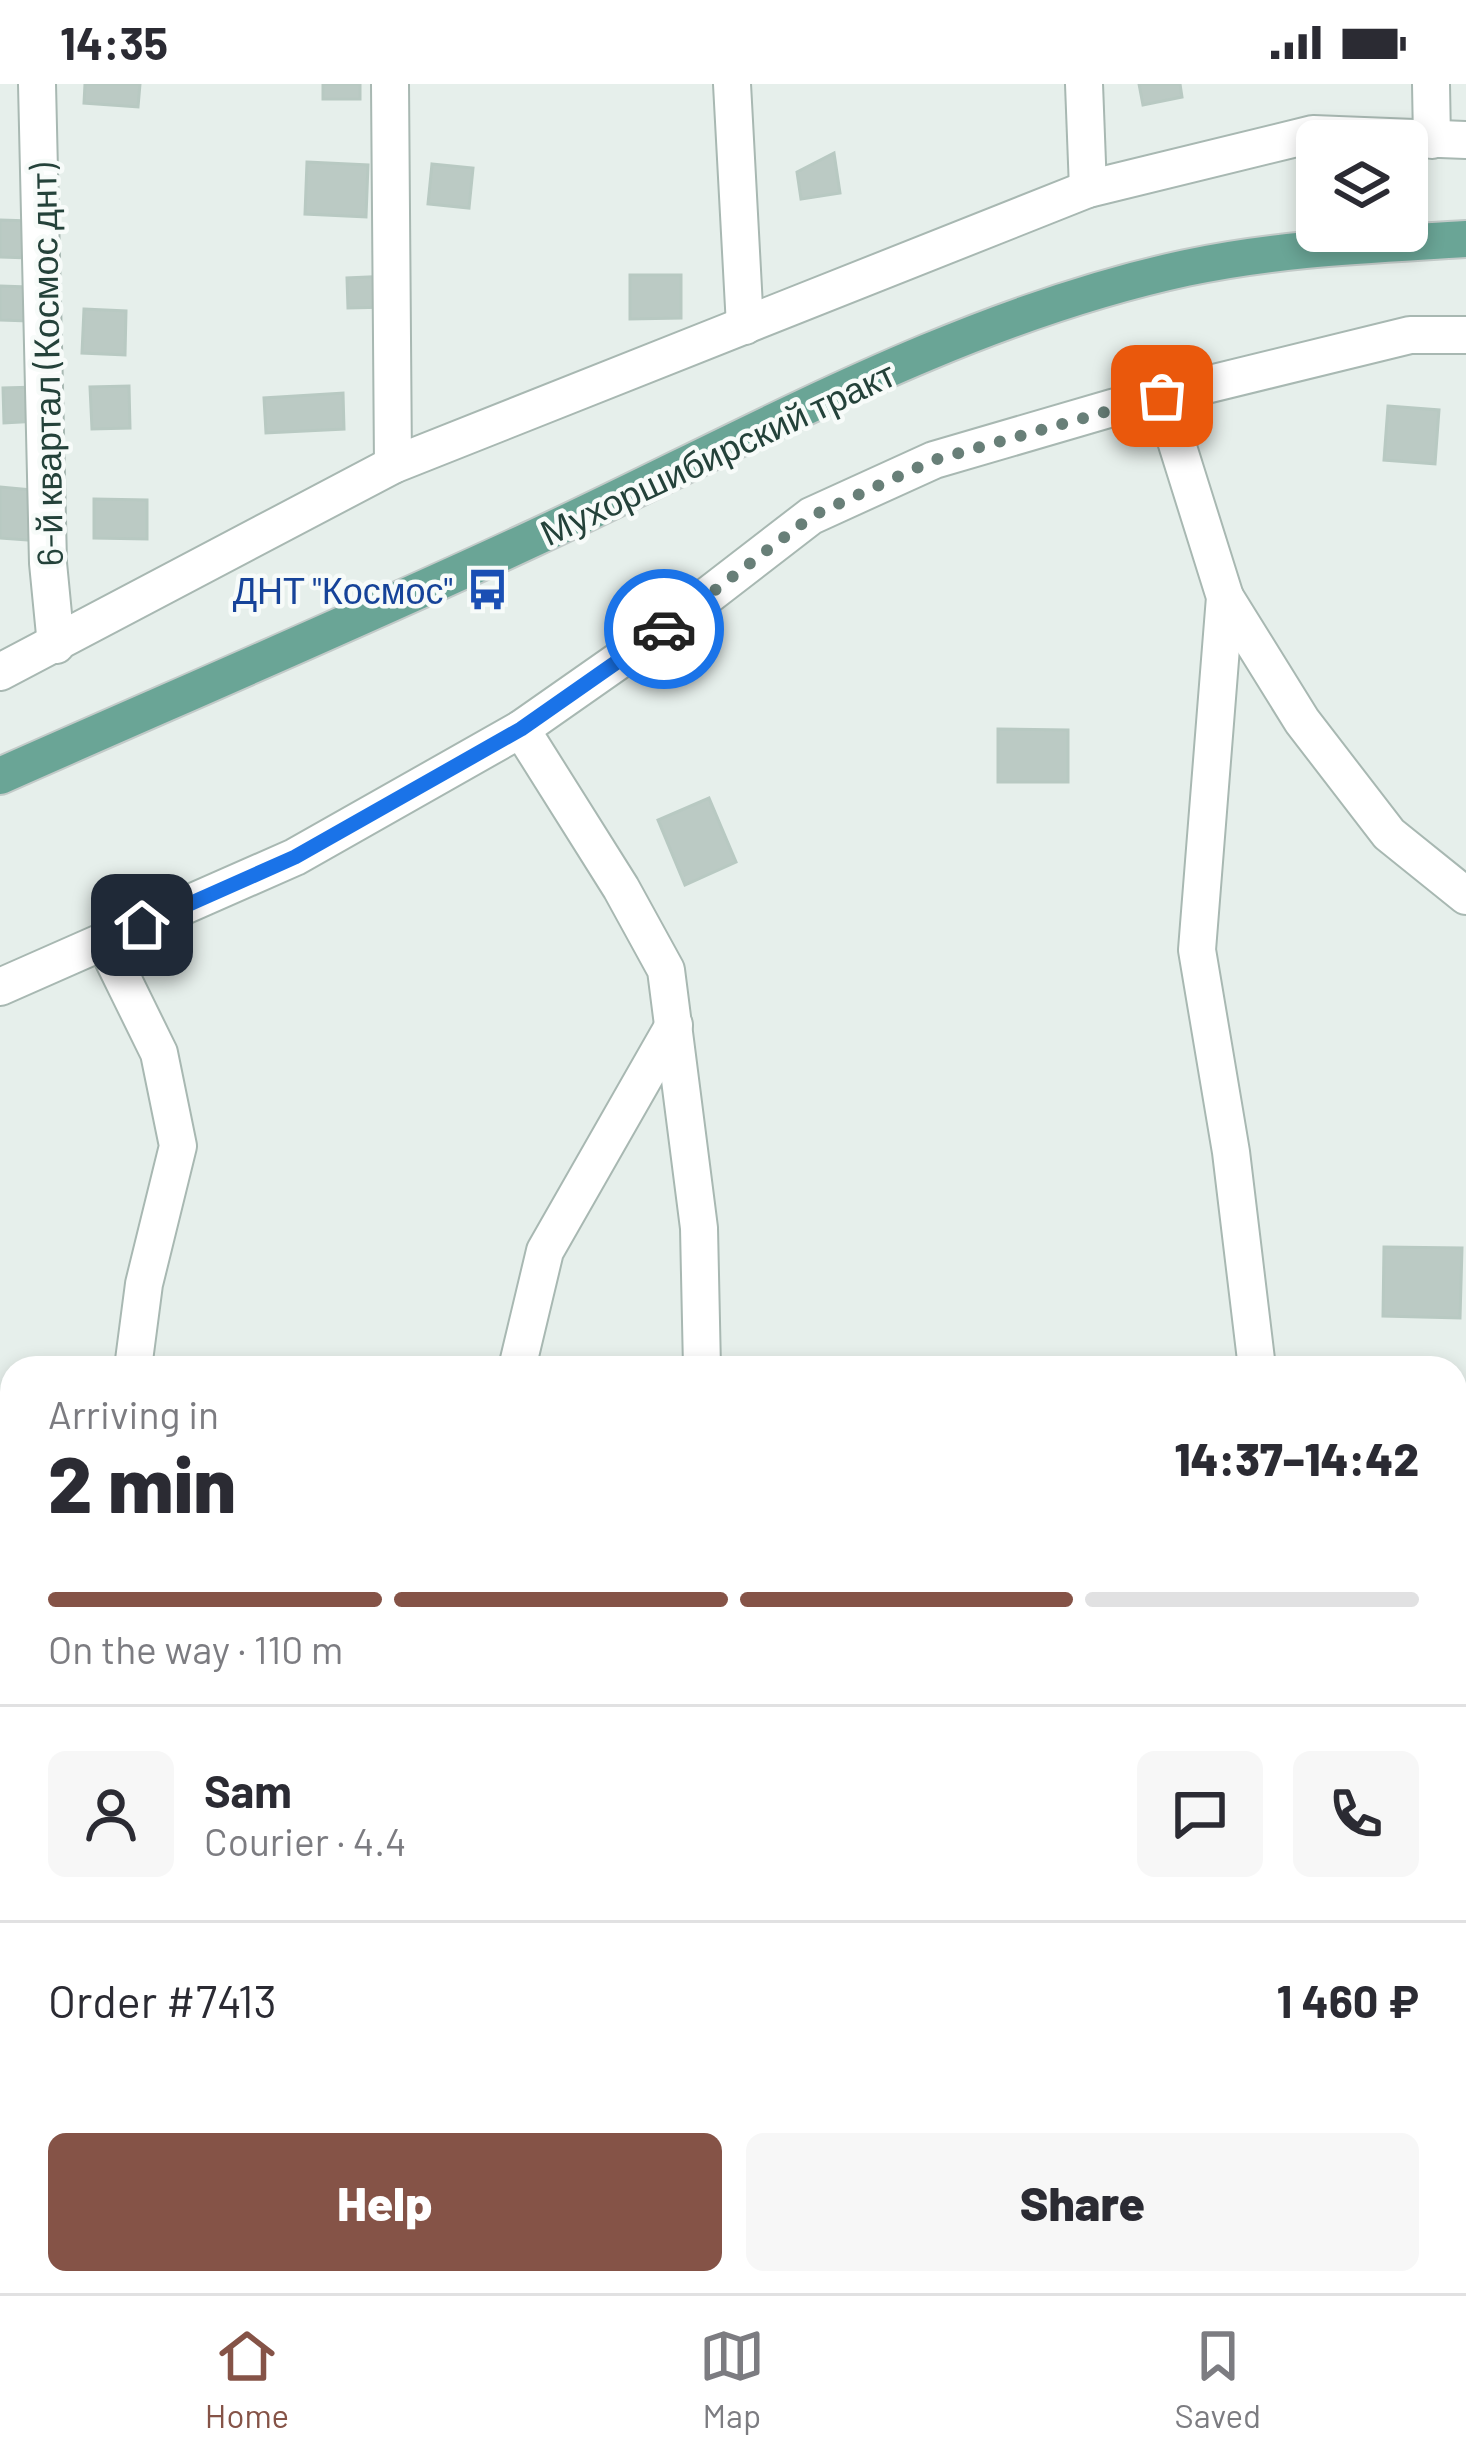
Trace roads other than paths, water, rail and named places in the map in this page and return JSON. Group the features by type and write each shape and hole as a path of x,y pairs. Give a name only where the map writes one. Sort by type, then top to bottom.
{"main road":[{"name":"Мухоршибирский тракт","path":"0,776 396,601 995,325 1114,286 1244,257 1466,239"}],"street":[{"name":"6-й квартал (Космос днт)","path":"37,84 48,563 56,646"},
{"path":"390,84 392,465"},
{"path":"732,84 745,326"},
{"path":"1084,84 1088,189"},
{"path":"0,672 392,465 1088,189 1313,134 1449,140 1431,84"},
{"path":"4,976 104,941 295,857 521,729 671,624 812,516 934,460 1162,396 1410,335 1466,335"},
{"path":"1162,396 1225,597 1302,721 1389,834 1466,896"},
{"path":"1225,597 1197,950 1231,1152 1256,1356"},
{"path":"521,729 621,888 666,970 699,1228 702,1356"},
{"path":"104,941 159,1053 178,1146 144,1284 135,1356"},
{"path":"520,1356 545,1251 674,1025"}],"place":[{"name":"ДНТ \"Космос\"","path":"487,589"}]}
